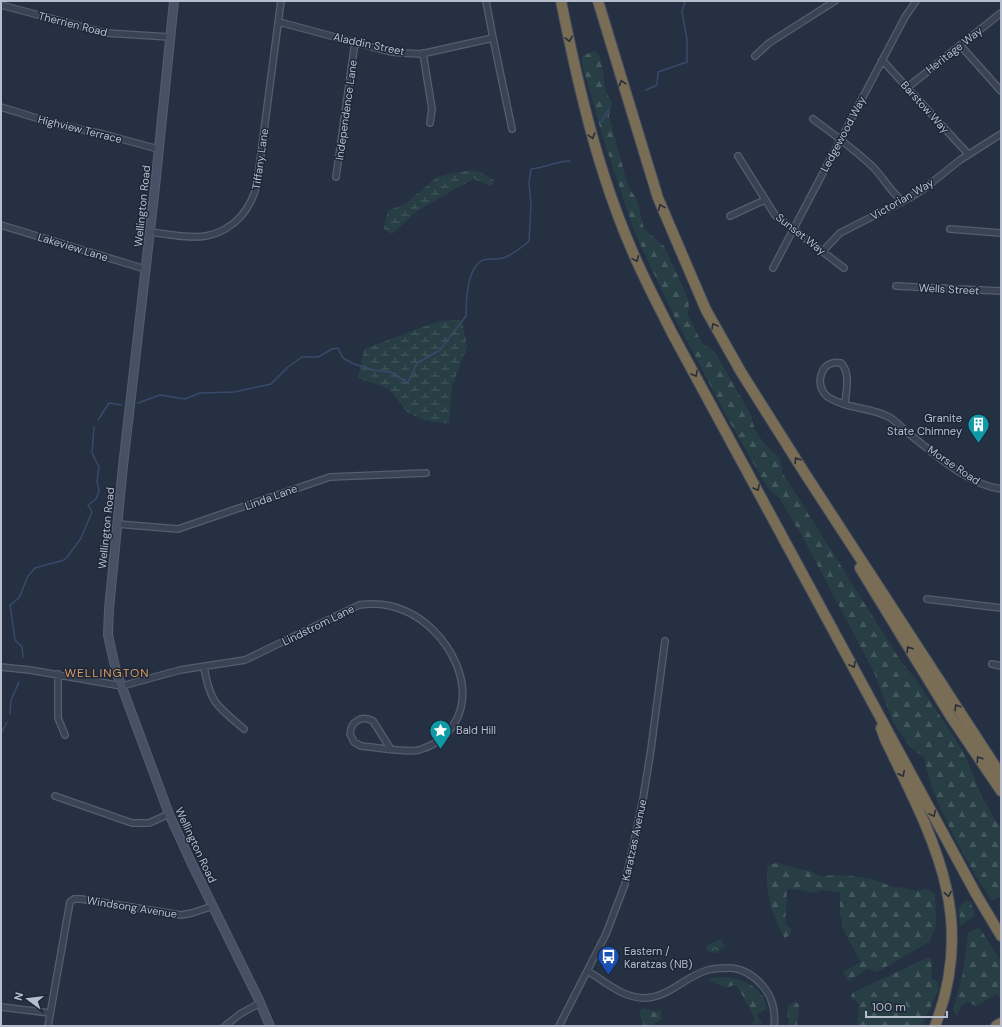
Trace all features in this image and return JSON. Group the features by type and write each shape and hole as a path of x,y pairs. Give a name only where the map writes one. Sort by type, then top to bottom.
{"highway":[{"path":"561,1 575,71 594,143 615,207 637,261 672,332 976,894 1001,936"},
{"path":"598,1 658,198 706,310 740,372 1001,775"},
{"path":"818,493 869,584 943,703 1001,791"},
{"path":"875,706 885,738 938,855 948,892 952,931 951,957 948,982 935,1026"},
{"path":"996,1026 1001,1023"}],"main road":[{"name":"Wellington Road","path":"174,1 108,628 113,662 169,814 270,1026"}],"street":[{"name":"Tiffany Lane","path":"150,232 206,236 229,226 248,209 254,197 257,184 282,1"},
{"path":"486,1 512,129"},
{"path":"755,56 769,43 835,1"},
{"name":"Ledgewood Way","path":"773,268 908,11 916,1"},
{"name":"Therrien Road","path":"1,5 106,33 170,37"},
{"name":"Heritage Way","path":"908,87 1001,13"},
{"name":"Aladdin Street","path":"279,22 391,52 423,53 493,38"},
{"name":"Independence Lane","path":"336,178 355,42"},
{"path":"960,45 1001,91"},
{"path":"423,53 432,109 430,123"},
{"name":"Barstow Way","path":"882,60 968,154"},
{"name":"Highview Terrace","path":"1,107 64,126 103,134 158,149"},
{"path":"813,119 860,154 903,201"},
{"name":"Victorian Way","path":"823,251 840,233 925,188 968,154 1001,134"},
{"name":"Sunset Way","path":"738,156 764,200 775,215 844,268"},
{"path":"730,216 764,200"},
{"name":"Lakeview Lane","path":"1,225 145,269"},
{"path":"950,229 1001,232"},
{"name":"Wells Street","path":"896,286 1001,291"},
{"name":"Morse Road","path":"845,404 846,368 841,363 830,363 824,367 821,373 821,386 823,392 833,400 845,404 888,416 943,460 967,476 986,486 1001,489"},
{"name":"Linda Lane","path":"118,524 178,529 330,477 426,473"},
{"path":"927,599 1001,608"},
{"name":"Lindstrom Lane","path":"122,686 171,672 239,661 257,655 359,605 374,604 403,610 423,622 448,646 459,670 462,696 456,720 452,728 439,741 417,750 390,748 357,744 350,734 352,725 359,719 364,718 373,721 390,748"},
{"name":"Karatzas Avenue","path":"559,1026 614,917 626,876 651,749 665,641"},
{"path":"992,664 1001,666"},
{"path":"1,667 58,674 122,686"},
{"path":"204,667 210,694 215,703 244,729"},
{"path":"58,674 58,718 65,735"},
{"path":"55,796 132,823 149,822 169,814"},
{"name":"Windsong Avenue","path":"50,1013 70,902 74,899 172,914 186,914 213,906"},
{"path":"588,971 621,992 631,996 643,998 669,992 708,970 720,968 738,970 755,978 768,992 774,1009 774,1026"},
{"path":"225,1026 240,1014 260,1003"},
{"path":"1,1007 50,1013 48,1026"}],"green space":[{"path":"595,51 600,56 606,92 612,103 609,116 628,186 637,200 644,229 664,246 689,301 688,316 702,343 715,352 752,417 754,427 766,445 780,458 782,472 902,663 915,678 964,753 982,797 1001,829 1001,896 992,901 961,850 942,812 934,793 924,757 911,748 894,724 874,672 801,534 779,498 767,487 727,417 672,312 634,231 604,141 582,64 582,56"},
{"path":"470,170 480,172 494,180 492,186 473,179 417,211 392,234 384,229 388,210 404,205 437,177"},
{"path":"462,320 467,347 452,386 449,424 425,420 408,413 389,389 358,378 364,349 439,321"},
{"path":"777,863 812,872 820,876 840,875 869,878 896,888 900,887 916,891 927,889 935,894 936,927 929,942 877,972 868,969 848,981 843,972 861,962 845,933 840,914 840,892 821,890 817,893 787,889 785,924 791,929 791,933 785,939 776,921 768,895 768,865"},
{"path":"967,900 971,903 975,915 960,926 959,908"},
{"path":"979,927 1001,961 1001,998 997,994 976,1006 967,1001 961,1006 957,1016 953,1011 963,973 968,933"},
{"path":"720,939 725,946 716,953 708,952 706,946"},
{"path":"929,957 932,960 931,977 938,983 939,989 922,1026 857,1026 859,1004 851,998 852,993"},
{"path":"719,977 742,981 749,984 761,994 767,1009 758,1014 758,1018 762,1022 760,1025 753,1023 755,1019 738,987 734,985 725,988 708,979"},
{"path":"796,1002 799,1005 797,1026 789,1026 787,1010 789,1005"},
{"path":"642,1008 656,1012 660,1009 662,1018 651,1026 644,1025 639,1013"}],"waterway":[{"path":"646,90 657,85 658,72 687,62 687,40 682,12 685,1"},
{"path":"601,122 609,109"},
{"path":"138,403 160,395 185,399 200,393 234,392 271,384 288,367 302,357 318,357 332,349 338,348 343,358 354,364 373,370 391,372 408,383 417,363 440,350 466,316 468,286 476,265 483,260 500,259 506,257 529,241 531,204 529,183 531,169 570,161"},
{"path":"98,420 109,403 121,405"},
{"path":"23,657 22,647 15,640 10,605 19,598 28,576 35,568 64,560 81,538 92,512 88,505 96,499 99,491 97,481 99,467 92,453 94,427"},
{"path":"10,714 11,700 19,682"},
{"path":"1,734 7,722"}],"place":[{"name":"Granite State Chimney","path":"978,444"},
{"name":"Bald Hill","path":"440,750"},
{"name":"Eastern / Karatzas (NB)","path":"608,976"}],"district":[{"name":"WELLINGTON","path":"107,673"}]}
